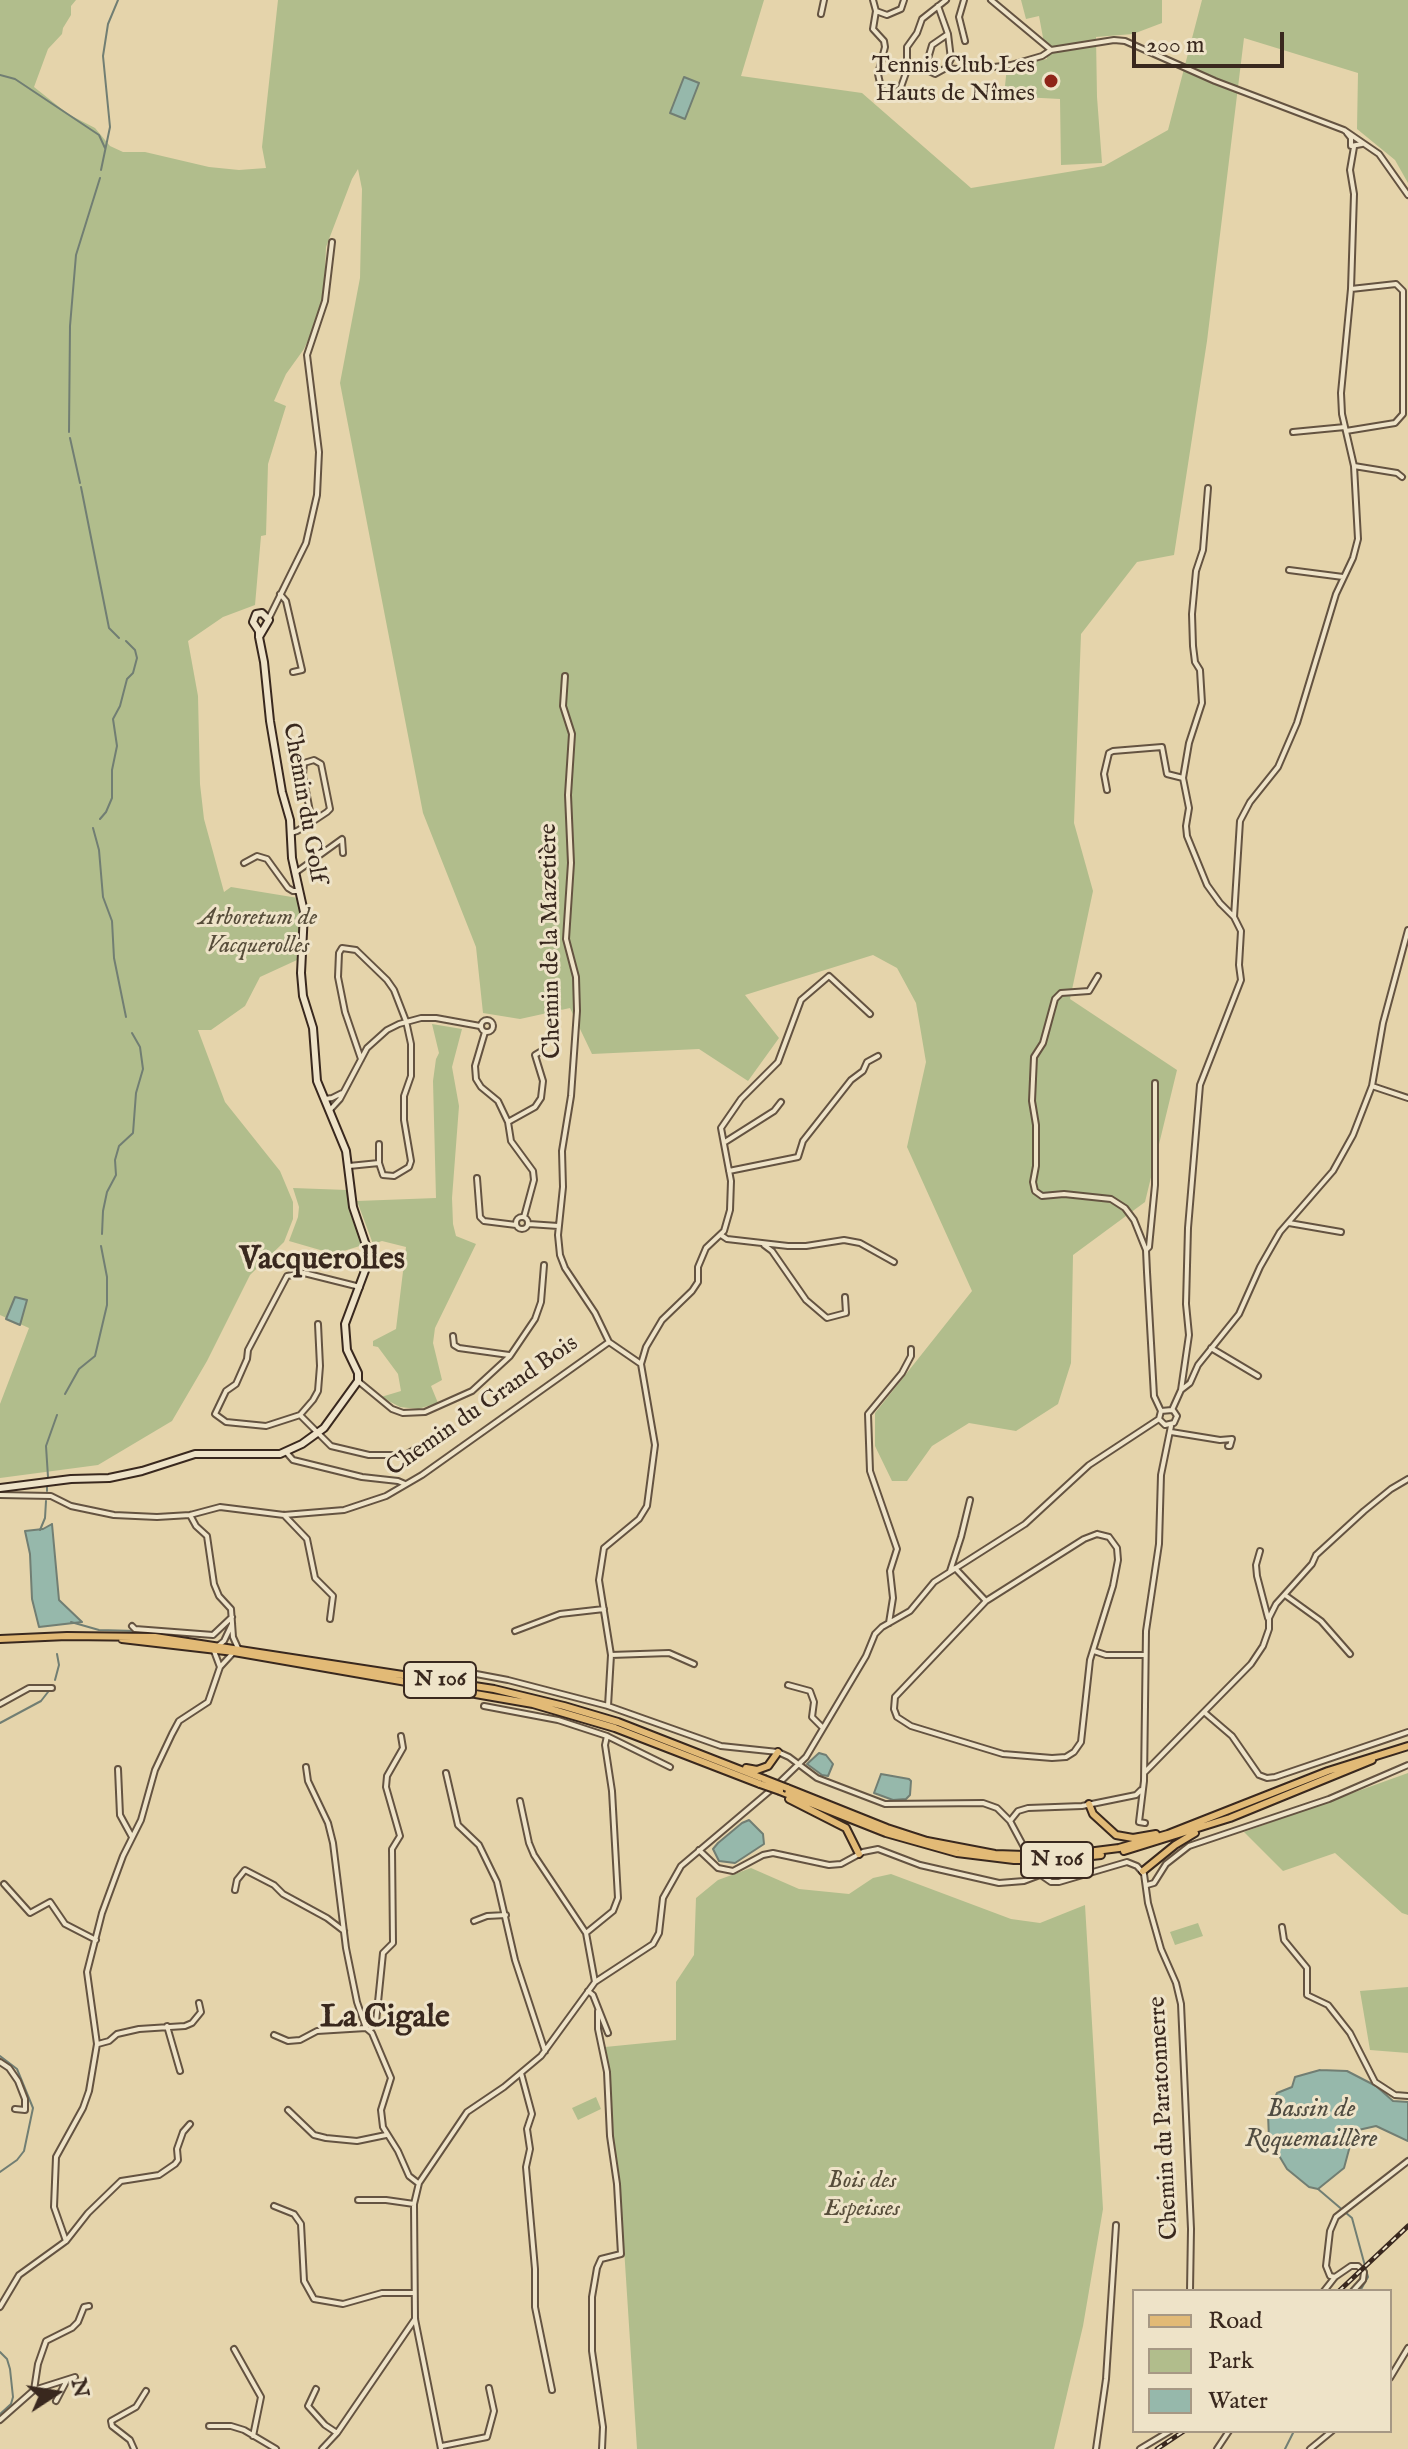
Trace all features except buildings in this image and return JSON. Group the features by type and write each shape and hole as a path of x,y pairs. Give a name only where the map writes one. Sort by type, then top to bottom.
{"main road":[{"name":"N 106","path":"0,1639 102,1636 216,1647 419,1676 532,1698 605,1718 680,1745 926,1846 1014,1860 1065,1859 1124,1851 1230,1818 1399,1749"},
{"name":"N 106","path":"236,1650 543,1707 615,1728 762,1781"},
{"path":"680,1745 757,1770 768,1766 778,1752"},
{"name":"N 106","path":"784,1790 908,1836 946,1846 995,1854 1056,1856 1142,1842 1183,1829 1328,1771 1408,1746"},
{"path":"784,1790 789,1799 846,1828 859,1854"},
{"path":"1089,1804 1093,1814 1113,1833 1122,1837 1183,1829"},
{"path":"1143,1871 1188,1836 1230,1818"}],"street":[{"path":"821,14 824,0"},
{"path":"873,0 876,11 873,29 884,41 878,74 881,88 886,96 892,97 898,92 907,70 907,47 922,19 946,0"},
{"path":"876,11 887,15 896,13 904,0"},
{"path":"964,0 959,17 965,41"},
{"path":"991,0 1051,50"},
{"path":"907,70 925,69 935,74 946,68 951,59 948,34 938,6"},
{"path":"925,69 932,45 948,34"},
{"path":"946,68 968,70 1011,65 1042,56 1051,50 1125,41 1215,81 1344,130 1356,145 1351,289 1341,393 1354,466 1358,539 1328,617 1297,723 1278,767 1250,802 1240,821 1234,917"},
{"path":"1352,137 1356,145 1388,164 1408,195"},
{"path":"266,615 258,613 254,625 262,628 266,615 292,574 306,543 317,495 319,452 307,355 325,301 332,242"},
{"path":"1293,432 1395,423 1403,414 1403,291 1396,284 1351,289"},
{"path":"1354,466 1397,473 1402,477"},
{"path":"1145,1823 1139,1822 1143,1788 1148,1608 1159,1544 1161,1475 1171,1429 1176,1420 1172,1410 1181,1390 1189,1335 1186,1304 1188,1228 1199,1099 1203,1072 1240,987 1241,931 1234,917 1207,885 1187,836 1189,808 1183,778 1189,743 1202,703 1200,670 1195,662 1193,646 1192,614 1196,571 1203,550 1208,488"},
{"path":"1289,570 1343,577"},
{"path":"280,594 286,601 302,670 293,672"},
{"name":"Chemin du Golf","path":"262,628 259,637 270,721 305,917 301,988 313,1028 316,1072 342,1139 349,1166 353,1207 369,1254 344,1327 347,1350 358,1373 358,1381"},
{"name":"Chemin de la Mazetière","path":"565,676 563,706 572,734 568,795 571,863 566,939 576,977 577,1011 571,1096 562,1151 563,1187 558,1226 560,1255 565,1268 595,1313 609,1342"},
{"path":"1107,790 1104,774 1109,753 1113,751 1162,747 1167,774 1183,778"},
{"path":"291,833 312,822 330,809 321,764 314,760 304,763 303,775 312,822"},
{"path":"295,873 342,839 343,853"},
{"path":"244,863 257,856 267,859 288,888 300,891"},
{"path":"1181,1390 1190,1383 1198,1365 1239,1314 1260,1267 1289,1223 1333,1171 1345,1151 1372,1086 1383,1023 1408,930"},
{"path":"361,1059 345,1012 338,977 342,948 356,950 387,980 406,1021 411,1044 411,1076 404,1096 404,1120 411,1161 409,1167 394,1176 383,1175 379,1163 379,1144"},
{"path":"489,2388 494,2411 487,2437 441,2448 415,2319 414,2204 419,2183 467,2112 521,2073 545,2051 595,1982 653,1944 659,1933 663,1898 681,1866 800,1764 866,1656 875,1634 910,1611 934,1582 1025,1524 1089,1465 1159,1419 1161,1411 1154,1396 1146,1250 1134,1220 1125,1208 1111,1199 1064,1194 1042,1196 1035,1191 1033,1182 1036,1166 1036,1125 1032,1101 1034,1057 1043,1043 1055,999 1061,993 1089,991 1098,976"},
{"path":"608,1706 611,1655 599,1580 604,1548 639,1519 647,1506 655,1445 641,1364 646,1347 662,1320 698,1282 698,1267 706,1248 721,1235 730,1210 729,1171 721,1128 727,1116 778,1062 797,1015 797,1006 826,977 832,977 870,1014"},
{"path":"329,1111 344,1092 361,1059 387,1030 406,1021 436,1018 480,1026 485,1032"},
{"path":"480,1026 485,1019 492,1022 492,1029 485,1032"},
{"path":"485,1032 475,1066 476,1079 498,1101 508,1122 511,1141 533,1171 534,1180 524,1217"},
{"path":"508,1122 535,1107 541,1098 543,1081 535,1055 540,1052"},
{"path":"729,1171 798,1157 803,1141 851,1080 864,1072 867,1062 878,1056"},
{"path":"1146,1250 1149,1247 1155,1185 1155,1083"},
{"path":"1372,1086 1408,1098"},
{"path":"324,1099 344,1092"},
{"path":"332,1098 336,1104"},
{"path":"724,1142 774,1111 781,1102"},
{"path":"349,1166 379,1163"},
{"path":"477,1178 480,1217 484,1221 516,1225 523,1229 529,1224 558,1226"},
{"path":"524,1217 529,1224"},
{"path":"516,1225 517,1219 524,1217"},
{"path":"1289,1223 1341,1232"},
{"path":"721,1235 727,1239 762,1244 806,1246 844,1240 860,1243 894,1262"},
{"path":"762,1244 772,1251 806,1300 827,1318 846,1313 845,1297"},
{"path":"0,1488 71,1479 109,1478 195,1454 273,1456 296,1448 317,1435 331,1422 358,1381 397,1411 425,1412 479,1387 510,1356 535,1319 541,1302 544,1265"},
{"path":"318,1324 318,1391 309,1407 300,1415 266,1426 226,1422 217,1417 215,1411 226,1391 236,1384 248,1350 287,1276 304,1273 360,1287"},
{"path":"453,1336 454,1345 459,1348 501,1352 510,1356"},
{"path":"609,1342 641,1364"},
{"name":"Chemin du Grand Bois","path":"0,1495 51,1496 71,1506 114,1515 157,1517 190,1515 220,1507 284,1515 344,1510 386,1496 405,1485 609,1342"},
{"path":"1211,1348 1258,1376"},
{"path":"889,1623 893,1598 890,1571 897,1549 870,1471 868,1414 902,1373 911,1356 911,1349"},
{"path":"1161,1411 1172,1410"},
{"path":"300,1415 331,1446 347,1451 382,1456 405,1455 439,1436"},
{"path":"1159,1419 1171,1429 1220,1440 1232,1439 1228,1446"},
{"path":"296,1448 304,1462"},
{"path":"286,1452 293,1460 405,1485"},
{"path":"1143,1773 1241,1675 1263,1646 1269,1618 1316,1555 1364,1511 1406,1481"},
{"path":"952,1569 970,1500"},
{"path":"66,2241 54,2207 56,2157 86,2099 97,2044 87,1972 102,1913 123,1856 141,1820 155,1770 172,1734 179,1721 208,1702 220,1667 236,1650 231,1609 219,1596 214,1584 207,1536 190,1515"},
{"path":"284,1515 307,1539 315,1578 333,1596 330,1619"},
{"path":"1097,1534 1109,1537 1117,1548 1117,1568 1090,1660 1081,1742 1066,1757 1003,1754 903,1722 894,1709 895,1697 986,1601 1084,1539 1097,1534"},
{"path":"1260,1551 1257,1576 1269,1618"},
{"path":"952,1569 986,1601"},
{"path":"1285,1595 1321,1621 1350,1654"},
{"path":"515,1631 560,1614 604,1609"},
{"path":"132,1626 135,1629 213,1635 232,1620"},
{"path":"220,1667 216,1647 232,1620"},
{"path":"1094,1651 1106,1655 1145,1655"},
{"path":"611,1655 669,1653 694,1664"},
{"path":"439,1667 508,1680 608,1706 721,1746 778,1752 817,1778 885,1804 983,1803 997,1808 1010,1821 1039,1874 1051,1882 1127,1862 1143,1871"},
{"path":"788,1685 810,1691 814,1702 812,1717 823,1728"},
{"path":"0,1704 29,1688 52,1688"},
{"path":"484,1706 558,1720 607,1736 670,1767"},
{"path":"1204,1712 1232,1736 1259,1775 1267,1778 1408,1732"},
{"path":"274,2035 288,2041 300,2040 317,2031 368,2029 376,2022 383,1953 393,1943 392,1849 400,1836 386,1787 387,1776 403,1748 401,1736"},
{"path":"586,1933 613,1911 618,1898 612,1791 605,1745 607,1736"},
{"path":"1147,1885 1154,1883 1166,1864 1189,1846 1329,1799 1408,1765"},
{"path":"306,1767 315,1798 331,1831 354,1990 391,2078 381,2110 386,2135 398,2151 409,2176 419,2183"},
{"path":"118,1769 120,1815 132,1837"},
{"path":"446,1773 458,1825 479,1845 497,1882 515,1960 545,2051"},
{"path":"1010,1821 1021,1809 1089,1804 1136,1795 1143,1788"},
{"path":"520,1801 534,1855 586,1933 595,1982"},
{"path":"699,1850 718,1868 733,1871 773,1853 829,1865 841,1864 859,1854 878,1849 920,1865 999,1883 1024,1881 1039,1874"},
{"path":"235,1890 237,1880 245,1870 274,1885 283,1894 344,1931"},
{"name":"Chemin du Paratonnerre","path":"1143,1871 1161,1949 1176,1983 1181,2004 1191,2229 1190,2289"},
{"path":"4,1884 30,1913 50,1902 65,1924 96,1940"},
{"path":"474,1921 487,1916 506,1915"},
{"path":"1282,1927 1284,1940 1307,1968 1307,1995 1328,2005 1350,2033 1375,2082 1395,2095 1408,2096"},
{"path":"588,1991 593,1995 608,2033"},
{"path":"97,2044 109,2041 117,2034 185,2026 201,2012 199,2003"},
{"path":"598,2011 598,2029 607,2072 621,2254 601,2259 592,2297 592,2351 603,2427 602,2449"},
{"path":"167,2026 180,2071"},
{"path":"0,2062 9,2068 18,2081 25,2099 25,2110 15,2109"},
{"path":"521,2073 532,2114 527,2129 530,2149 526,2167 535,2269 535,2307 552,2390"},
{"path":"288,2110 314,2135 357,2141 386,2135"},
{"path":"0,2307 19,2275 66,2241 88,2213 121,2181 159,2175 175,2164 184,2129 190,2124"},
{"path":"1335,2277 1330,2276 1326,2266 1330,2231 1336,2217 1408,2161"},
{"path":"358,2200 414,2204"},
{"path":"274,2206 294,2214 301,2224 304,2281 314,2299 343,2304 382,2293 413,2293"},
{"path":"1096,2449 1106,2379 1116,2225"},
{"path":"1326,2289 1335,2277 1351,2266 1358,2266 1364,2272 1363,2280 1355,2289"},
{"path":"34,2390 46,2341 72,2328 84,2307 89,2306"},
{"path":"322,2449 337,2433 415,2319"},
{"path":"1392,2375 1408,2348"},
{"path":"234,2349 261,2397 253,2436"},
{"path":"0,2420 34,2390 75,2377"},
{"path":"56,2401 66,2382"},
{"path":"316,2389 308,2406 337,2433"},
{"path":"134,2449 130,2440 112,2426 111,2421 136,2407 146,2391"},
{"path":"209,2426 231,2426 276,2449"},
{"path":"1140,2449 1167,2433"},
{"path":"1310,2449 1330,2433"}],"green space":[{"name":"Arboretum de Vacquerolles","path":"0,0 76,0 62,34 48,49 34,87 68,114 95,128 110,146 123,152 145,152 209,167 239,170 266,168 262,147 278,0 764,0 741,76 862,93 971,188 1104,166 1168,130 1202,0 1408,0 1408,183 1395,160 1357,129 1358,73 1244,38 1207,341 1174,555 1137,562 1081,634 1074,823 1093,891 1070,999 1177,1070 1145,1202 1073,1255 1071,1363 1058,1404 1016,1431 969,1423 932,1446 907,1481 892,1481 875,1446 875,1413 972,1291 907,1147 926,1062 916,1003 897,968 873,955 745,995 779,1038 748,1081 699,1049 592,1054 570,1008 520,1019 483,1013 476,947 423,813 340,383 360,278 362,189 358,169 326,247 324,293 317,321 274,401 286,406 268,464 266,535 261,536 255,605 223,617 188,641 198,696 204,819 224,892 231,887 298,898 301,914 297,960 260,977 245,1006 211,1030 198,1030 225,1102 280,1171 293,1202 293,1219 284,1242 250,1275 207,1361 172,1421 98,1465 0,1478 0,1404 29,1328 0,1315"},
{"name":"Tennis Club Les Hauts de Nîmes","path":"1021,0 1162,0 1162,23 1133,34 1096,37 1102,163 1061,165 1060,99 1004,96 1007,66 1047,59 1039,16 1026,19"},
{"path":"432,1024 462,1029 452,1067 459,1106 453,1224 456,1236 476,1244 435,1328 433,1343 442,1380 431,1386 438,1403 418,1409 400,1407 381,1397 401,1391 398,1374 378,1347 373,1346 373,1341 396,1329 406,1247 382,1241 373,1244 357,1201 436,1198 433,1081 439,1053"},
{"path":"293,1188 347,1190 352,1219 363,1245 334,1254 289,1241 299,1207"},
{"path":"1408,1773 1408,1915 1335,1853 1283,1871 1244,1832"},
{"name":"Bois des Espeisses","path":"751,1868 799,1889 849,1894 873,1878 891,1874 1011,1919 1040,1923 1085,1905 1103,2209 1083,2326 1054,2449 637,2449 620,2186 605,2047 676,2040 676,1982 694,1955 696,1898 718,1880"},
{"path":"1198,1923 1203,1936 1175,1945 1170,1932"},
{"path":"1408,1987 1408,2053 1370,2050 1360,1991"},
{"path":"596,2097 601,2109 578,2120 572,2108"}],"water":[{"path":"684,77 699,83 685,119 670,113"},
{"path":"15,1297 27,1300 20,1325 6,1319"},
{"path":"52,1524 59,1600 82,1622 39,1627 32,1599 30,1554 25,1531 43,1529"},
{"path":"819,1753 826,1755 833,1764 828,1776 807,1764"},
{"path":"881,1774 909,1779 910,1795 906,1799 893,1800 874,1793"},
{"path":"749,1820 763,1834 764,1844 735,1863 719,1861 713,1849"},
{"name":"Bassin de Roquemaillère","path":"1320,2070 1347,2071 1376,2086 1393,2101 1408,2102 1408,2141 1376,2126 1354,2131 1344,2168 1318,2189 1309,2187 1287,2169 1269,2139 1268,2114 1277,2093 1292,2087 1295,2077"}],"waterway":[{"path":"101,170 110,127 103,56 108,24 118,0"},
{"path":"0,75 15,79 99,135 105,148"},
{"path":"69,432 70,326 76,255 100,178"},
{"path":"70,438 80,483"},
{"path":"81,487 109,628 119,638"},
{"path":"100,819 112,798 112,770 117,746 113,719 137,658 135,650 126,641"},
{"path":"93,828 99,850 103,897 112,921 114,958 126,1017"},
{"path":"102,1234 103,1211 107,1192 116,1175 115,1160 119,1146 133,1133 136,1093 143,1069 140,1047 132,1033"},
{"path":"65,1394 79,1369 95,1356 107,1305 107,1277 101,1246"},
{"path":"48,1477 46,1446 57,1415"},
{"path":"40,1530 45,1518 46,1501"},
{"path":"71,1622 99,1630 136,1631"},
{"path":"55,1680 59,1665 57,1654"},
{"path":"0,1723 41,1701 48,1692"},
{"path":"0,2056 17,2069 33,2108 24,2151 0,2172"},
{"path":"1318,2189 1352,2218 1368,2277 1361,2289"},
{"path":"0,2352 7,2359 10,2369 13,2397 11,2404 0,2414"},
{"path":"1285,2449 1293,2433"}],"railway":[{"path":"1341,2289 1408,2226"},
{"path":"1157,2449 1181,2433"}],"place":[{"name":"Tennis Club Les Hauts de Nîmes","path":"1051,81"}],"district":[{"name":"Vacquerolles","path":"322,1261"},
{"name":"La Cigale","path":"385,2019"}]}
